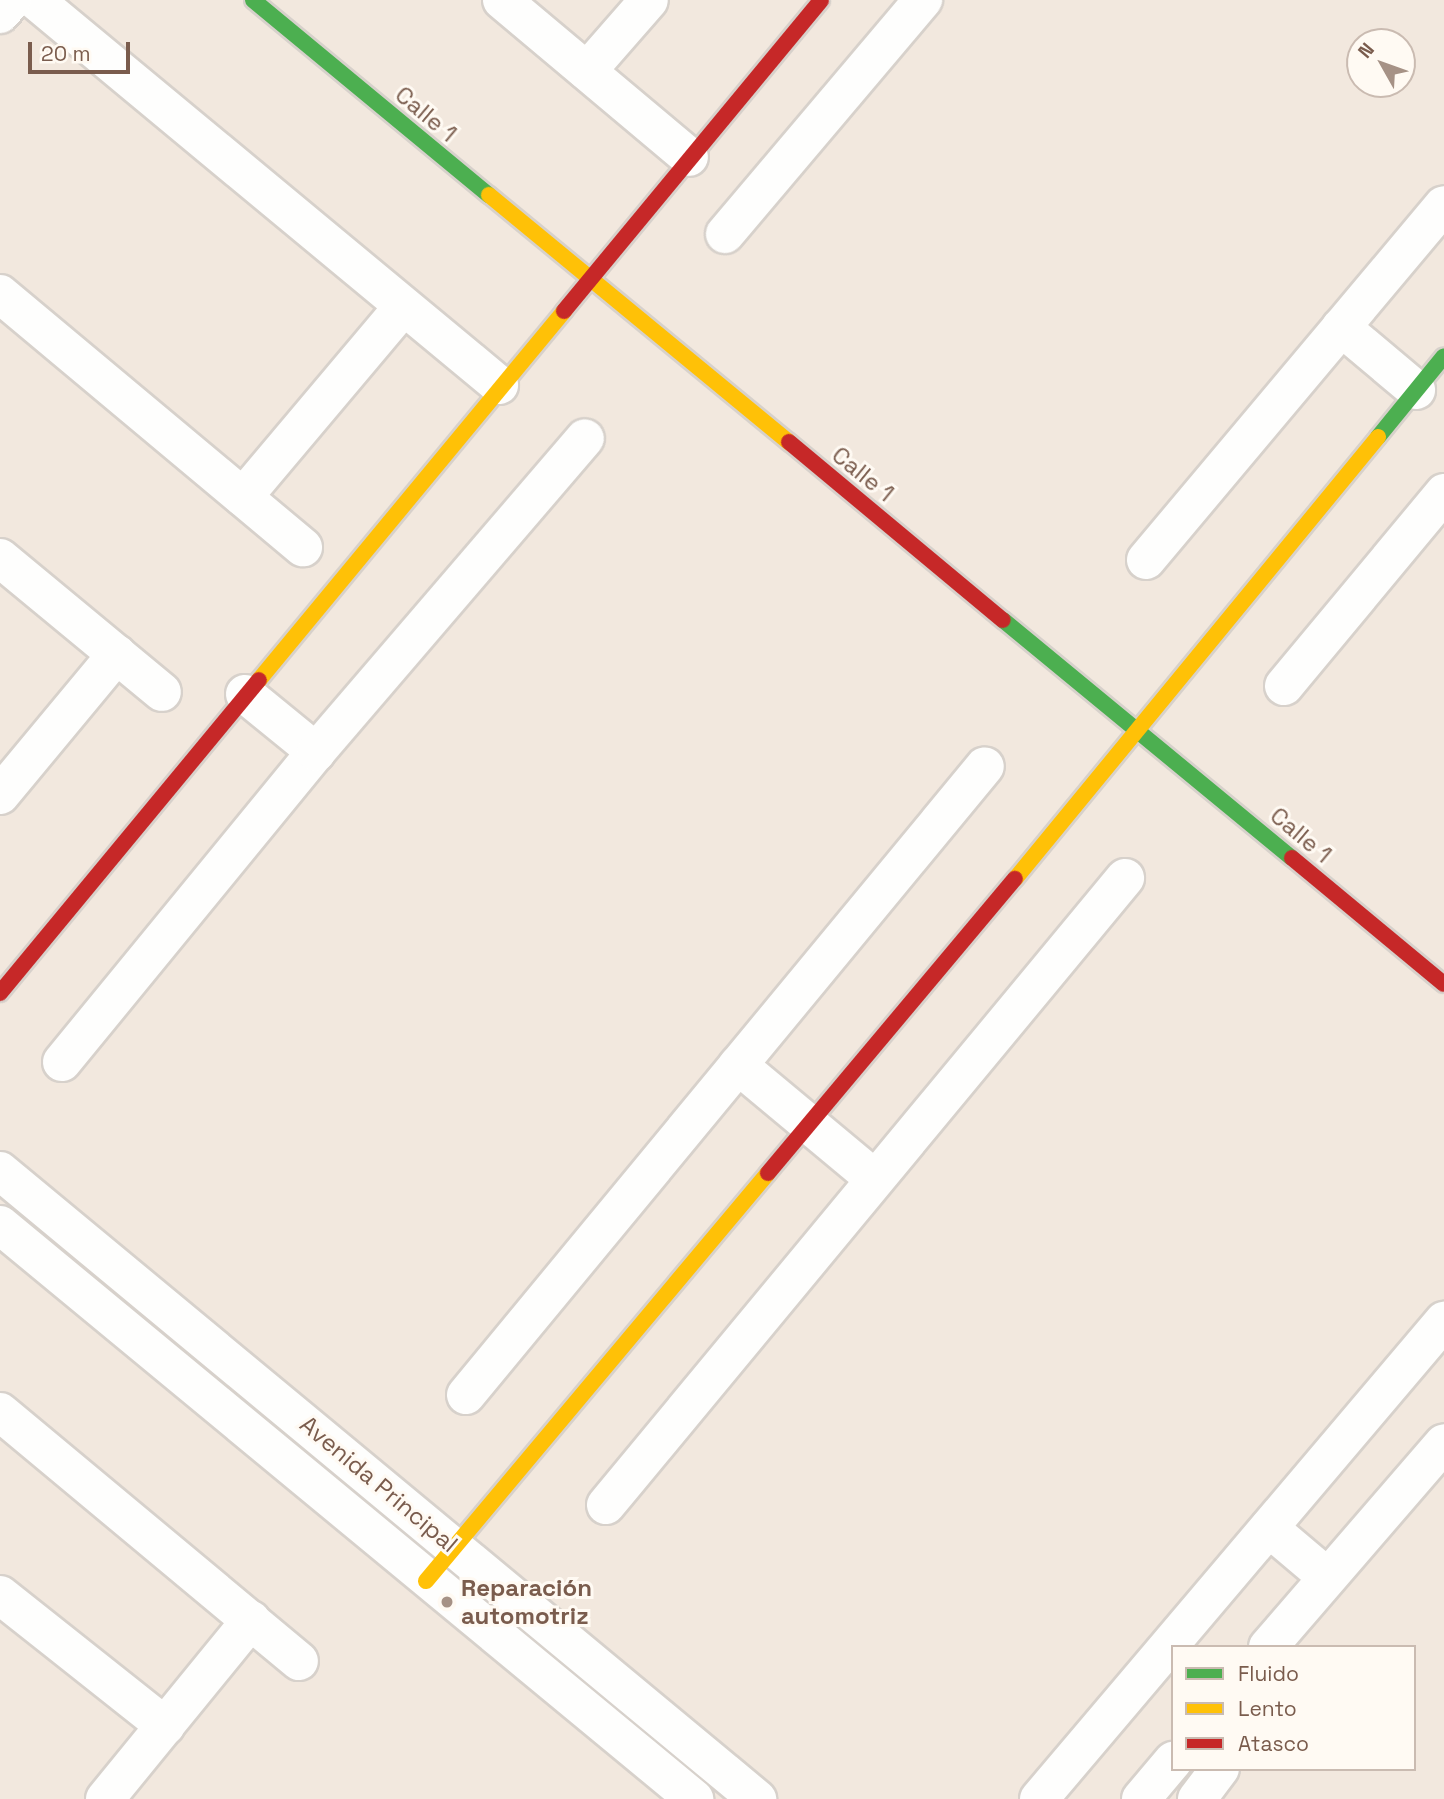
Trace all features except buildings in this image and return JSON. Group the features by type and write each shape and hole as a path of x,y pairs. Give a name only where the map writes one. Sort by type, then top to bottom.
{"street":[{"path":"0,14 12,0"},
{"path":"35,0 499,385"},
{"name":"Calle 1","path":"253,0 587,278 1141,729 1444,984"},
{"path":"502,0 689,157"},
{"path":"587,71 649,0"},
{"path":"3,984 587,278 821,0"},
{"path":"725,234 922,0"},
{"path":"1146,560 1444,205"},
{"path":"0,294 303,547"},
{"path":"243,497 403,307"},
{"path":"1341,327 1416,390"},
{"path":"426,1581 1141,729 1444,356"},
{"path":"62,1062 316,752 585,438"},
{"path":"1283,686 1444,493"},
{"path":"0,558 162,692"},
{"path":"0,795 117,654"},
{"path":"245,694 316,752"},
{"path":"466,1395 985,766"},
{"path":"606,1506 1125,878"},
{"path":"738,1065 875,1179"},
{"name":"Avenida Principal","path":"0,1171 757,1799"},
{"name":"Avenida Principal","path":"0,1225 426,1581 694,1799"},
{"path":"1039,1799 1444,1321"},
{"path":"0,1412 299,1661"},
{"path":"1271,1645 1444,1443"},
{"path":"1269,1528 1327,1577"},
{"path":"0,1595 165,1726"},
{"path":"105,1799 251,1620"},
{"path":"1141,1799 1171,1763"},
{"path":"1197,1799 1218,1771"}],"shaded area":[{"path":"0,0 1444,0 1444,1799 0,1799"}],"traffic: fast":[{"path":"253,0 489,195"},
{"path":"1378,437 1444,356"},
{"path":"1003,620 1292,858"}],"traffic: slow":[{"path":"489,195 789,442"},
{"path":"259,680 564,311"},
{"path":"1015,879 1378,437"},
{"path":"426,1581 768,1173"}],"traffic: jam":[{"path":"564,311 821,0"},
{"path":"789,442 1003,620"},
{"path":"0,993 259,680"},
{"path":"1292,858 1444,984"},
{"path":"768,1173 1015,879"}],"place":[{"name":"Reparación automotriz","path":"447,1602"}]}
